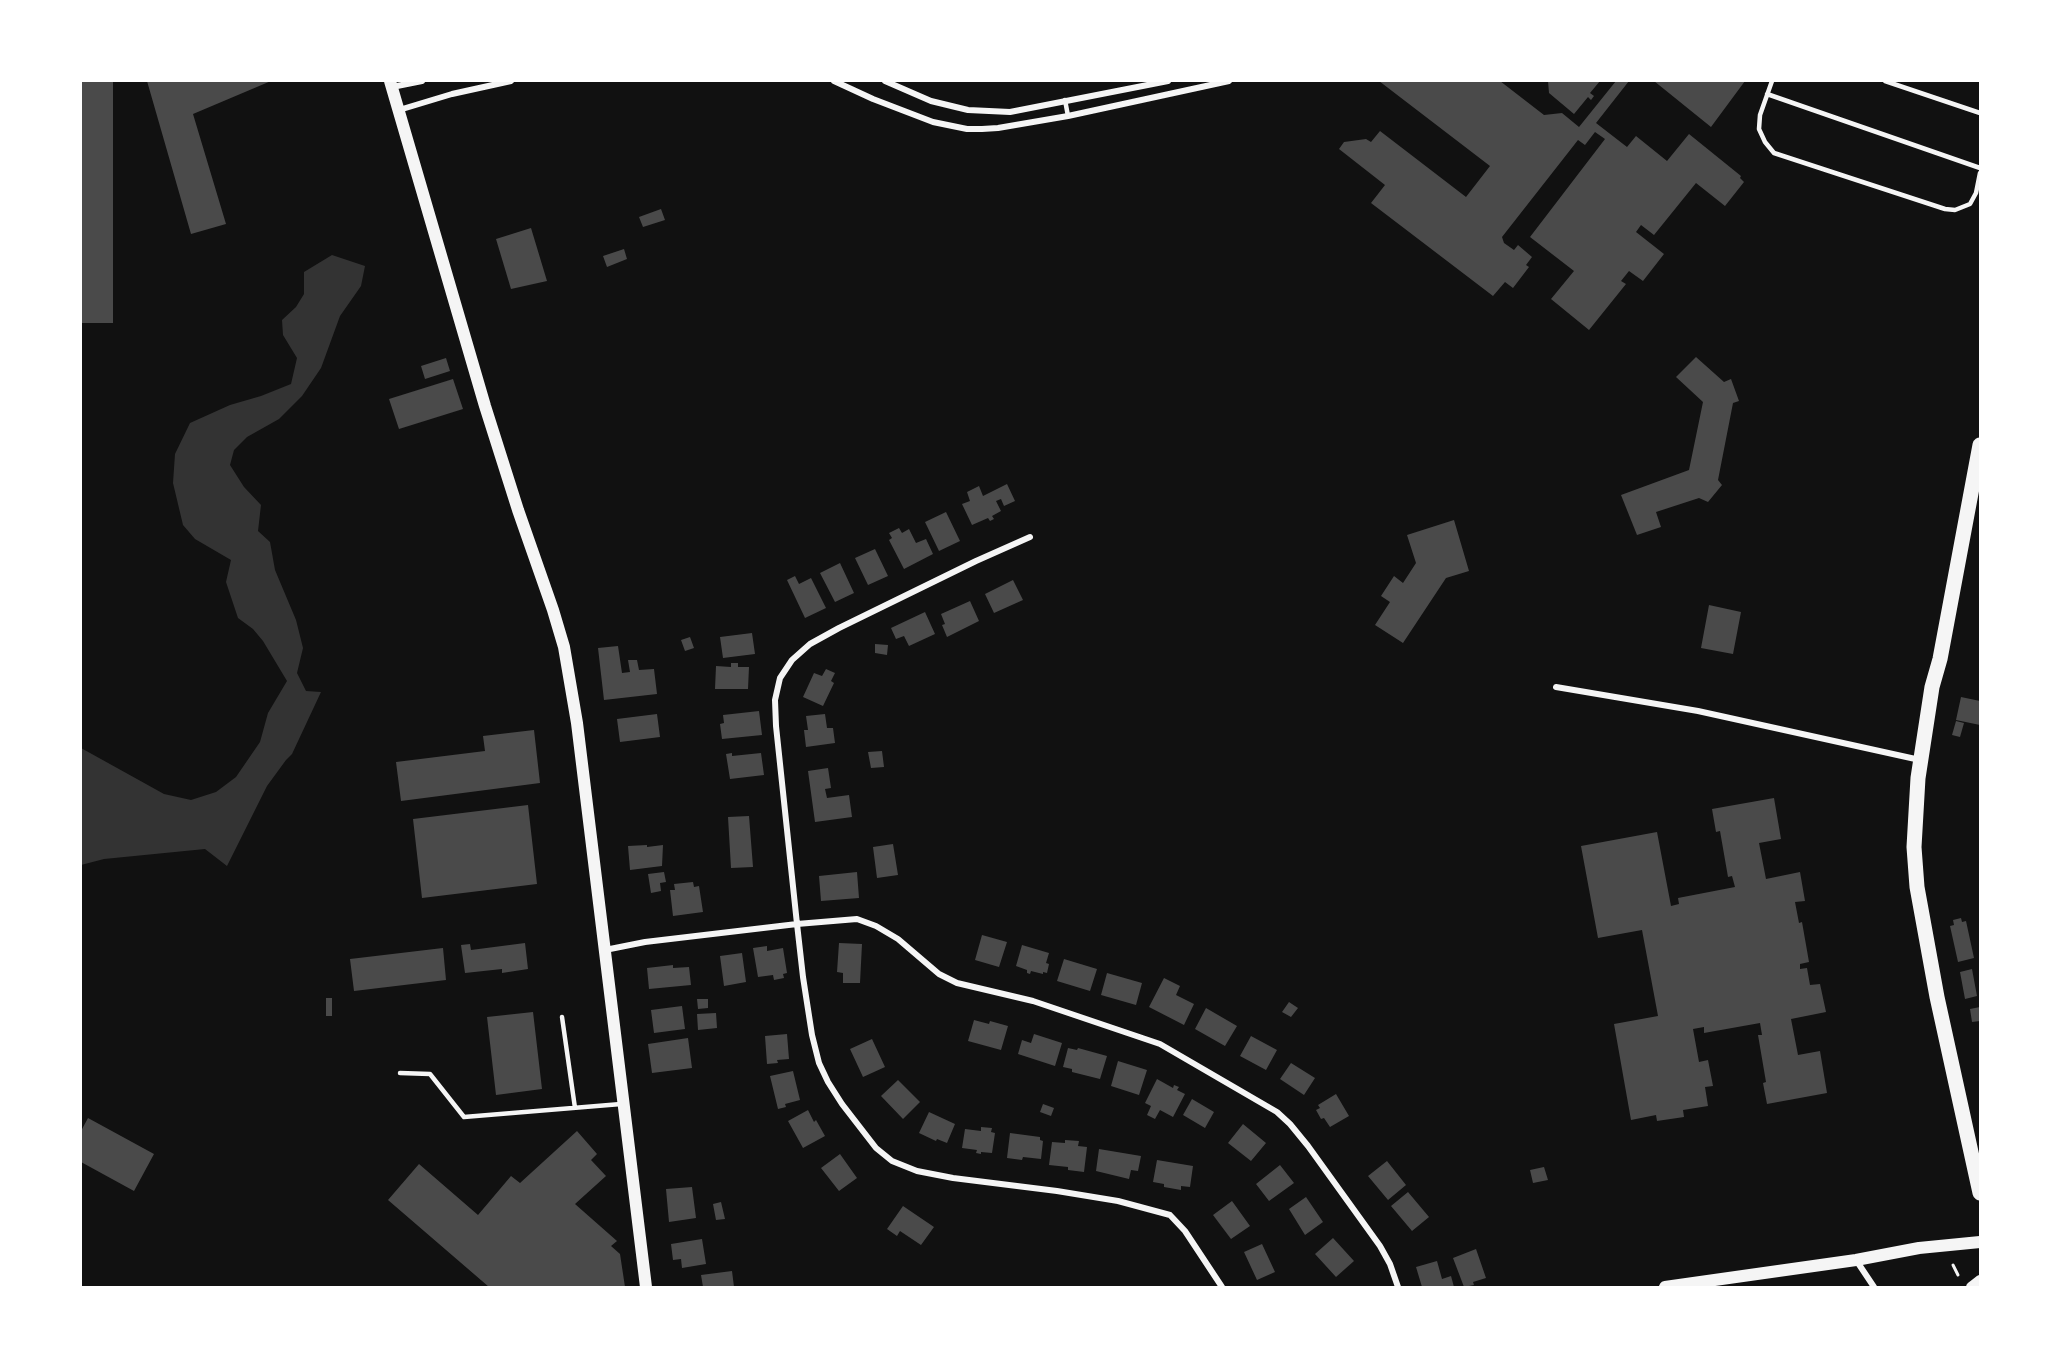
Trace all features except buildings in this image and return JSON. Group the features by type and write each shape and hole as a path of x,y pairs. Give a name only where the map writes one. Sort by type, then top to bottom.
{"main road":[{"path":"391,84 488,417 564,647 576,714 646,1287"},
{"path":"1980,446 1940,659 1932,687 1920,760 1914,835 1917,887 1937,997 1980,1193"},
{"path":"1665,1287 1726,1283 1919,1248 1980,1242"}],"street":[{"path":"391,84 422,81"},
{"path":"398,110 452,94 511,81"},
{"path":"834,81 933,122 968,129 998,128 1068,116 1229,81"},
{"path":"885,81 931,101 968,110 1010,111 1168,81"},
{"path":"1030,537 976,561 810,644 792,660 780,678 775,700 776,726 803,977 819,1063 842,1104 876,1148 892,1161 926,1173 1098,1198 1170,1215 1185,1231 1222,1287"},
{"path":"1556,687 1698,711 1920,760"},
{"path":"605,950 645,942 857,919 876,926 898,939 939,974 957,983 1033,1001 1160,1044 1277,1112 1302,1139 1380,1246 1390,1264 1398,1287"},
{"path":"1856,1260 1874,1287"},
{"path":"1971,1287 1980,1280"}],"lane":[{"path":"1772,81 1760,115 1759,129 1764,142 1774,153 1945,209 1955,210 1970,204 1976,193 1980,173"},
{"path":"1885,81 1980,113"},
{"path":"1767,94 1980,168"},
{"path":"1065,100 1068,116"},
{"path":"562,1017 575,1108"},
{"path":"400,1073 430,1074 464,1117 624,1104"}],"path":[{"path":"1953,1266 1958,1275"}],"shaded area":[{"path":"332,255 365,266 361,286 340,316 321,368 302,396 279,419 247,437 234,450 230,465 244,487 261,505 258,531 270,542 275,570 296,620 303,648 297,673 306,691 321,692 292,754 267,786 227,866 205,849 104,859 81,865 81,748 164,794 191,800 216,792 236,777 260,742 268,713 287,681 263,641 253,629 238,618 226,582 231,560 195,539 183,525 173,483 175,454 190,423 230,405 291,384 297,358 283,335 282,320 296,307 304,294 304,272"}]}
